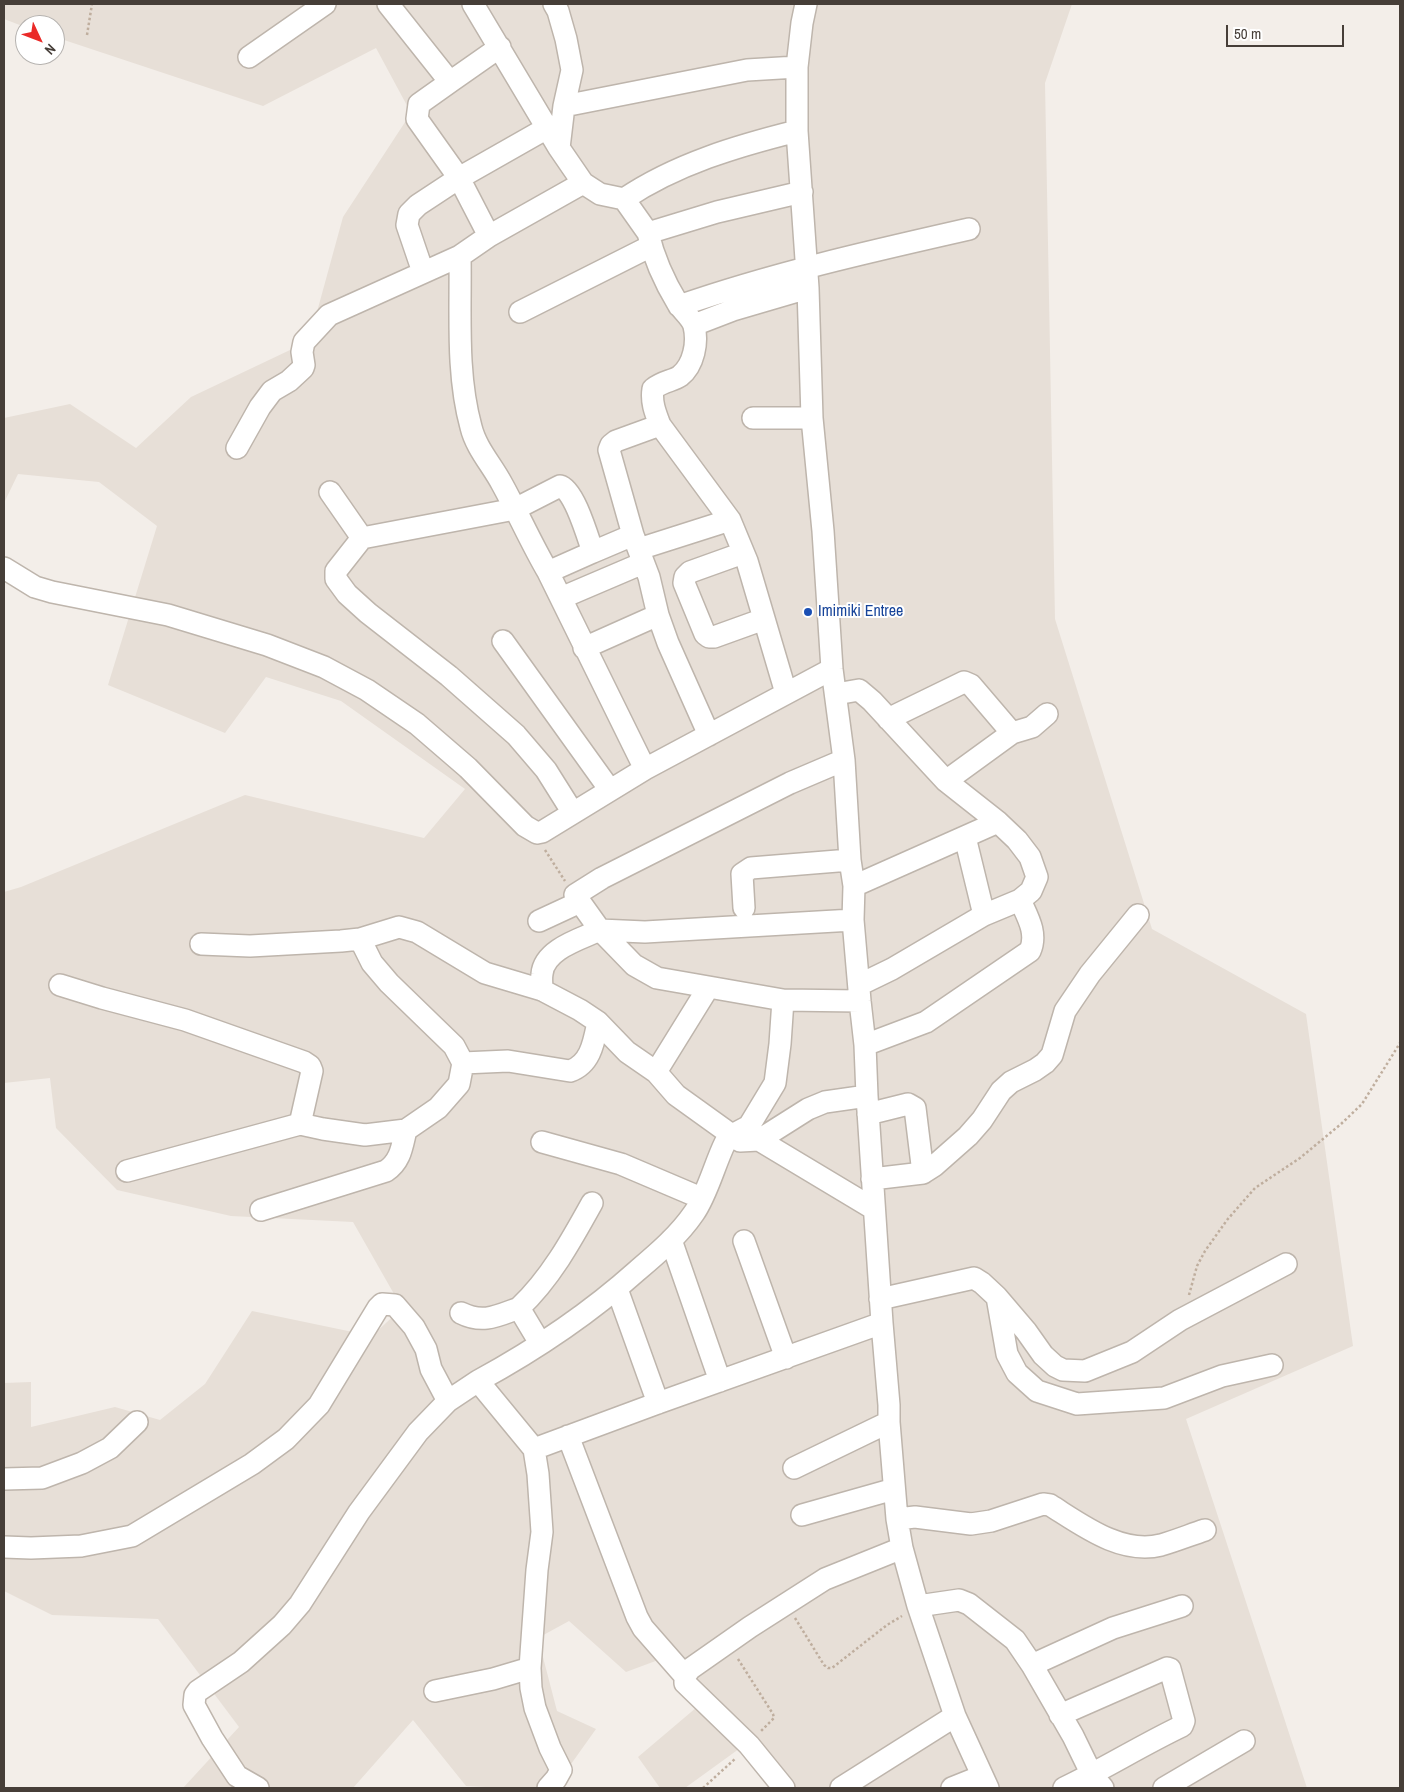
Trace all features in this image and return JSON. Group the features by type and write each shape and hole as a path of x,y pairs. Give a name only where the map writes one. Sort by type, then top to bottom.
{"street":[{"path":"249,57 325,4"},
{"path":"388,4 450,82"},
{"path":"473,4 559,148 584,183 600,194 624,199 647,184 711,156 739,146 797,131"},
{"path":"554,4 566,39 572,70 564,106 559,148"},
{"path":"806,4 797,67 797,131 808,278 812,418 832,669 844,760 850,860 854,886 853,920 865,1045 867,1105 894,1490 902,1548 918,1606 955,1716 985,1782 952,1788"},
{"path":"489,236 459,178 417,119 419,104 424,98 500,47"},
{"path":"564,106 746,70 797,67"},
{"path":"423,272 407,225 409,214 418,205 459,178 547,128"},
{"path":"237,448 260,407 272,391 289,381 303,368 302,352 304,342 329,315 460,256 489,236 584,183"},
{"path":"520,312 649,239 717,212 802,192"},
{"path":"624,199 649,239 657,264 679,306 694,325 695,348 692,362 680,376 660,383 652,389 653,405 660,425 730,520 743,553 786,693"},
{"path":"694,325 808,278 969,229"},
{"path":"460,256 462,384 471,429 548,572 645,769"},
{"path":"679,306 727,289 808,278"},
{"path":"753,418 812,418"},
{"path":"660,425 616,440 610,450 638,549 649,577 658,615 668,643 709,734"},
{"path":"573,812 546,770 516,735 449,676 368,613 347,594 336,579 336,571 362,538 515,509 556,487 564,487 571,495 593,552"},
{"path":"330,492 362,538"},
{"path":"548,572 593,552 638,549 730,520"},
{"path":"561,598 638,549"},
{"path":"743,553 690,572 685,577 684,583 705,634 709,637 714,637 764,619"},
{"path":"4,568 35,587 168,615 268,645 324,667 367,690 417,724 468,768 525,826 537,833 542,832 645,769 832,669"},
{"path":"584,648 658,615"},
{"path":"503,641 610,790"},
{"path":"888,719 964,682 970,685 1012,733"},
{"path":"578,898 600,930 634,965 657,978 783,1000 859,993 892,969 984,916 1020,900 1031,891 1037,877 1030,857 1017,840 998,822 946,781 872,701 859,690 836,694"},
{"path":"946,781 1012,733 1032,727 1047,714"},
{"path":"539,921 578,898 602,878 790,782 844,760"},
{"path":"854,886 998,822"},
{"path":"965,836 984,916"},
{"path":"744,908 742,874 746,870 850,860"},
{"path":"865,1045 926,1022 1030,951 1034,943 1031,923 1020,900"},
{"path":"872,1179 923,1173 934,1166 968,1136 982,1120 1001,1091 1011,1082 1045,1063 1052,1055 1065,1011 1090,974 1138,915"},
{"path":"542,990 542,973 546,961 558,951 600,930 653,932 853,920"},
{"path":"201,944 250,946 341,942 360,939 399,927 418,932 486,973 542,990 580,1010 598,1022 627,1052 656,1072 676,1094 740,1141 759,1140 808,1109 826,1102 867,1105 908,1104 915,1108 923,1173"},
{"path":"127,1171 300,1124 365,1135 406,1130 438,1108 459,1084 463,1063 454,1046 414,1008 372,963 360,939"},
{"path":"60,985 185,1020 304,1062 310,1066 312,1071 300,1124"},
{"path":"656,1072 708,988"},
{"path":"258,1788 237,1776 229,1766 194,1705 195,1695 198,1691 241,1662 282,1626 300,1604 359,1512 418,1432 448,1401 478,1381 514,1361 579,1318 617,1289 671,1240 695,1212 725,1143 732,1135 749,1126 775,1083 783,1000"},
{"path":"463,1063 508,1060 570,1071 583,1064 592,1048 598,1022"},
{"path":"261,1210 386,1171 395,1164 399,1157 406,1130"},
{"path":"759,1140 874,1209"},
{"path":"542,1142 621,1164 702,1198"},
{"path":"461,1313 476,1319 483,1319 519,1308 533,1295 559,1259 592,1204"},
{"path":"671,1240 720,1381"},
{"path":"744,1241 786,1358"},
{"path":"880,1299 974,1278 982,1282 997,1297 1055,1366 1063,1370 1085,1371 1132,1352 1180,1320 1286,1264"},
{"path":"617,1289 658,1403"},
{"path":"997,1297 1007,1354 1017,1373 1037,1391 1077,1404 1164,1398 1222,1376 1272,1365"},
{"path":"4,1546 31,1548 81,1546 132,1536 252,1464 286,1439 319,1405 382,1304 395,1305 414,1328 426,1350 431,1369 448,1401"},
{"path":"519,1308 540,1343"},
{"path":"534,1449 882,1323"},
{"path":"478,1381 534,1449 538,1474 542,1532 537,1570 530,1668 531,1688 550,1748 561,1770 548,1788"},
{"path":"4,1479 42,1478 82,1463 110,1448 137,1422"},
{"path":"794,1468 889,1422"},
{"path":"568,1436 637,1617 643,1628 684,1676 685,1683 749,1745 784,1788"},
{"path":"802,1515 894,1490"},
{"path":"897,1519 915,1517 971,1524 991,1521 1043,1504 1050,1505 1114,1541 1135,1546 1159,1545 1205,1530"},
{"path":"684,1676 690,1669 727,1643 825,1580 902,1548"},
{"path":"918,1606 959,1600 969,1604 1015,1640 1032,1665 1097,1781"},
{"path":"1032,1665 1113,1628 1182,1606"},
{"path":"435,1691 493,1679 530,1668"},
{"path":"1060,1714 1167,1668 1170,1669 1184,1721 1182,1726 1139,1747 1097,1781 1064,1788"},
{"path":"841,1788 955,1716"},
{"path":"1164,1788 1244,1741"}],"path":[{"path":"87,35 92,4"},
{"path":"537,833 550,860 578,898"},
{"path":"1180,1320 1197,1266 1227,1220 1254,1188 1300,1158 1362,1104 1400,1043"},
{"path":"786,1604 824,1665 828,1668 832,1668 887,1625 918,1606"},
{"path":"703,1788 749,1745 774,1718 727,1643"}],"shaded area":[{"path":"4,4 1072,4 1045,83 1055,619 1152,929 1306,1014 1353,1346 1186,1419 1307,1788 774,1788 743,1746 685,1788 660,1788 638,1757 710,1696 669,1656 626,1672 569,1621 538,1638 557,1711 596,1729 554,1788 466,1786 413,1720 353,1788 183,1788 239,1727 158,1619 52,1615 4,1591 4,1383 31,1382 31,1427 115,1407 160,1420 205,1384 252,1311 372,1336 402,1308 353,1222 231,1216 117,1190 56,1128 50,1078 4,1083 4,892 21,887 245,795 424,838 465,789 341,701 266,677 225,733 108,685 157,526 99,482 18,474 4,503 4,418 70,404 136,448 191,397 309,341 343,217 411,113 376,48 263,106 65,40 65,15 15,15 15,23 4,19"}],"place":[{"name":"Imimiki Entree","path":"808,612"}]}
